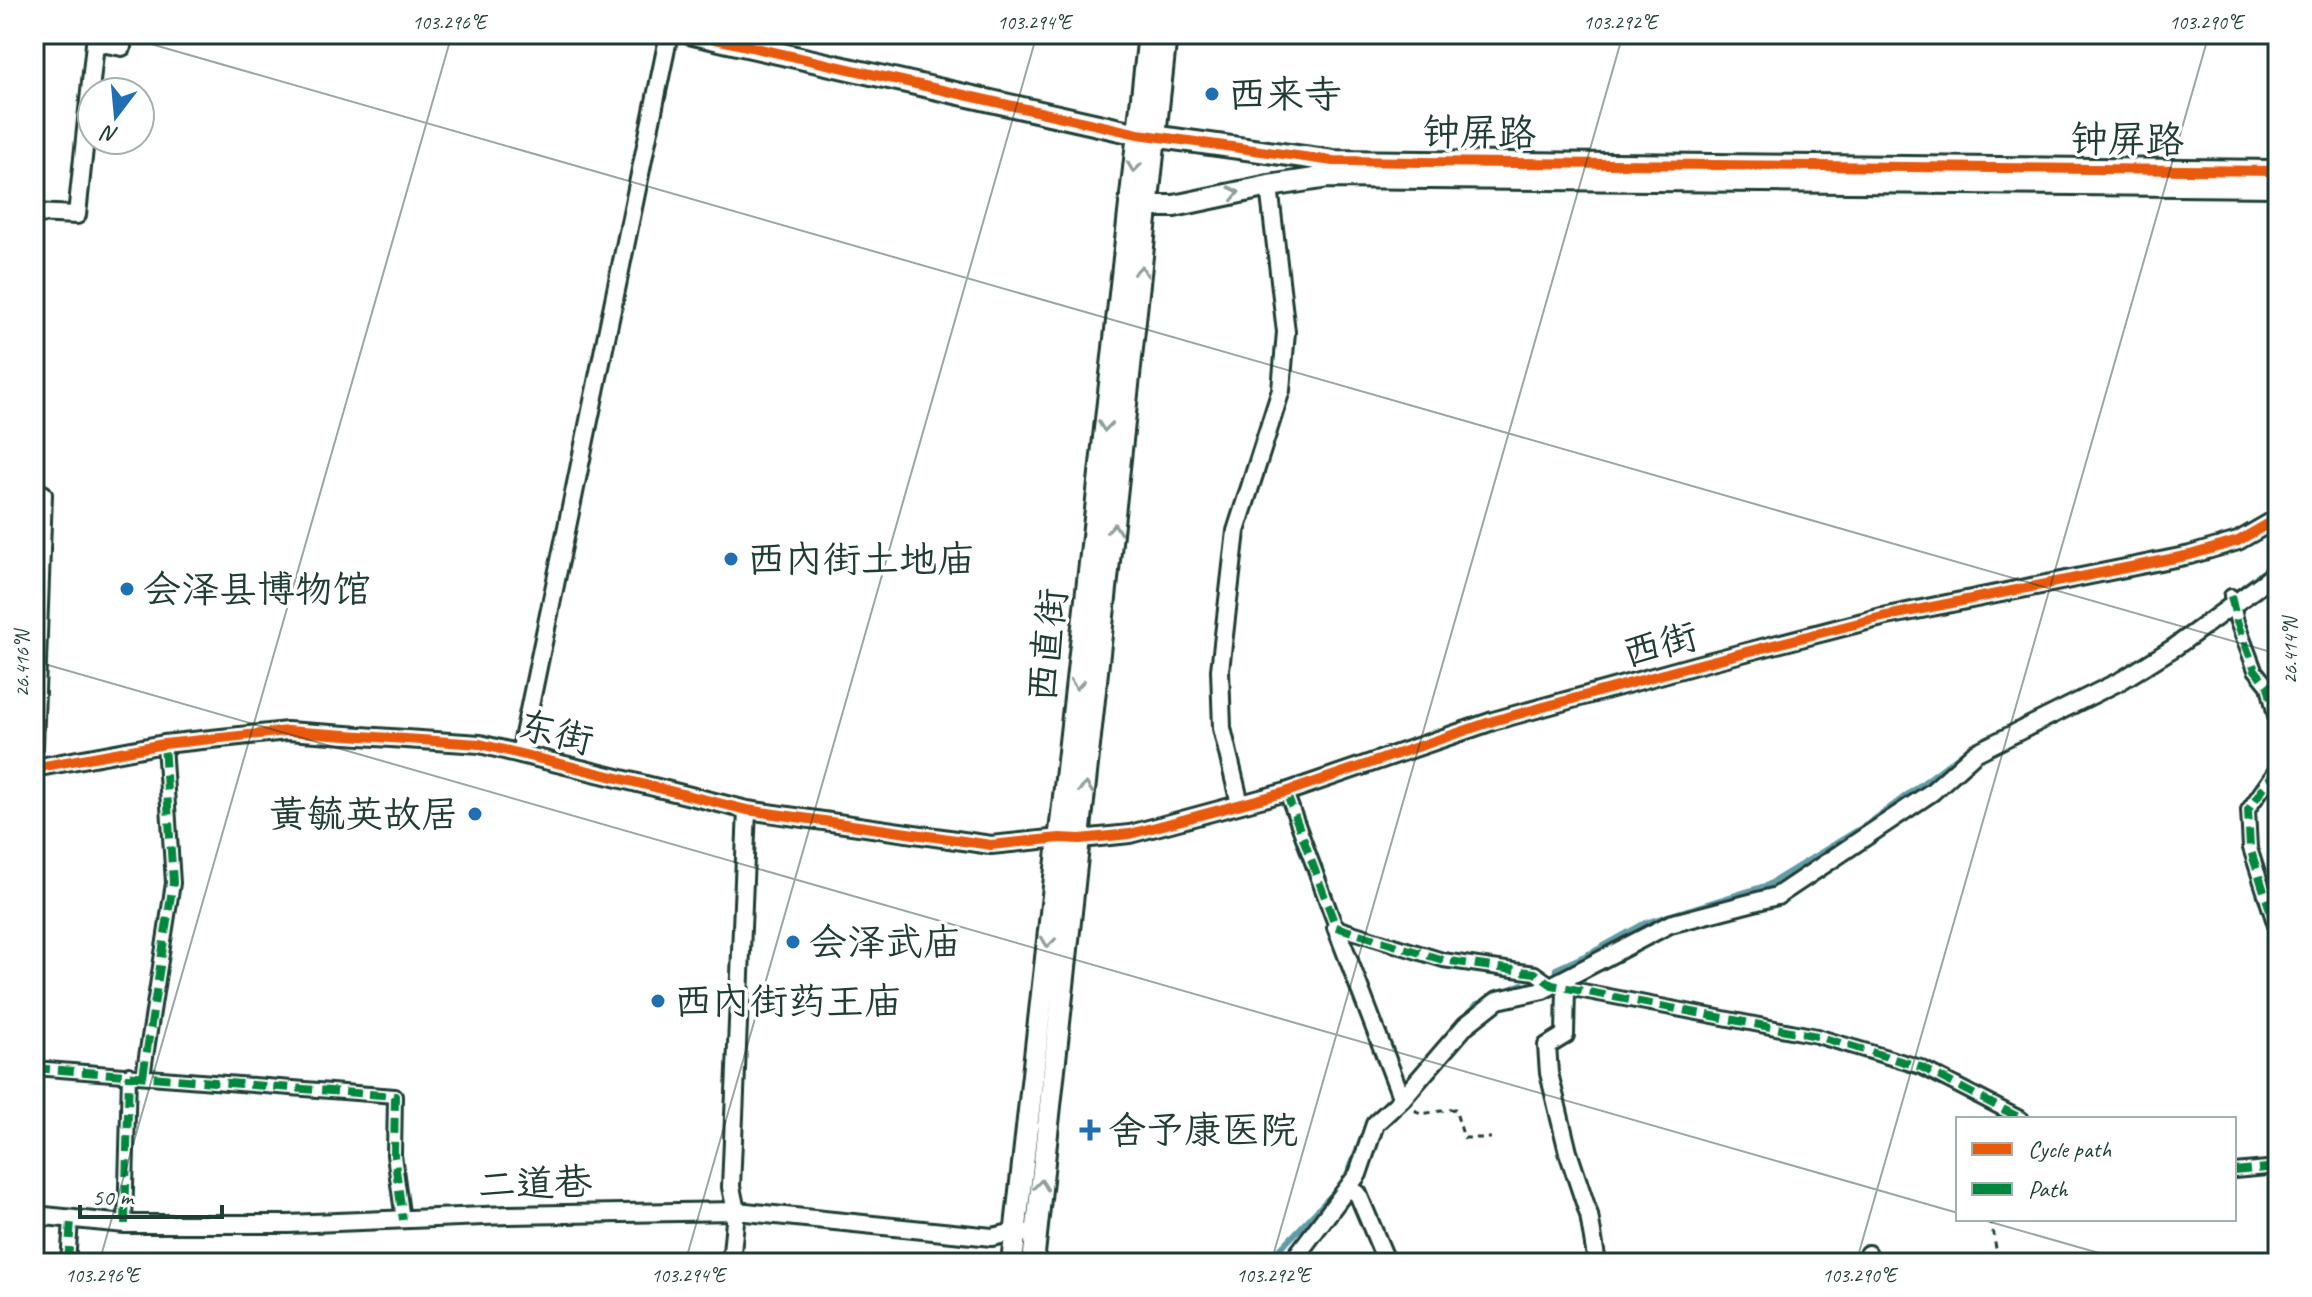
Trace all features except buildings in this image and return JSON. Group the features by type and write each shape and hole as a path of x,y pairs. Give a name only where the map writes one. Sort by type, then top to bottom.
{"street":[{"path":"520,754 669,34"},
{"name":"钟屏路","path":"693,34 1147,135 1333,161 2278,171"},
{"name":"西直街","path":"1147,135 1149,34"},
{"name":"西直街","path":"1012,1263 1025,1233 1147,135 1166,34"},
{"path":"34,213 77,215 96,38 122,47"},
{"name":"钟屏路","path":"1139,206 1174,206 1328,177 2278,186"},
{"path":"1240,804 1222,728 1220,670 1236,531 1281,390 1286,332 1269,186"},
{"path":"34,747 43,494"},
{"name":"西街","path":"1070,838 1130,834 1286,792 1507,717 1882,617 2190,555 2238,541 2278,518"},
{"path":"1291,1263 1358,1174 1375,1124 1402,1099 1466,1025 1498,1000 1559,987 1670,924 1777,896 1932,792 1975,753 2122,680 2175,647 2232,600 2278,572"},
{"path":"2232,600 2255,670 2268,686 2278,729"},
{"name":"东街","path":"34,768 164,744 287,731 480,744 747,810 991,845 1070,838"},
{"path":"143,1076 173,883 164,744"},
{"path":"2278,767 2248,810 2250,848 2278,935"},
{"path":"1286,792 1402,1099"},
{"path":"731,1263 736,1211 731,1187 747,810"},
{"path":"1336,927 1443,960 1535,973 1559,987 1817,1036 1921,1067 2018,1117"},
{"path":"1559,987 1565,1035 1547,1046 1549,1073 1568,1152 1589,1215 1597,1263"},
{"path":"34,1068 395,1096 394,1155 403,1220"},
{"path":"125,1224 129,1074"},
{"path":"2236,1171 2278,1167"},
{"path":"1349,1188 1358,1194 1387,1263"},
{"name":"二道巷","path":"34,1215 125,1224 288,1224 508,1215 736,1211 992,1237 1025,1233"},
{"path":"68,1263 71,1220"},
{"name":"西直街","path":"1025,1233 1033,1263"}],"path":[{"path":"1402,1099 1420,1114 1455,1109 1464,1138 1491,1138"},
{"path":"1990,1221 1999,1263"}],"waterway":[{"path":"2230,597 2278,561"},
{"path":"2155,651 2198,621"},
{"path":"1556,969 1645,923 1768,885 1871,822 1975,744"},
{"path":"1506,991 1522,984"},
{"path":"1467,1016 1477,1004 1489,999"},
{"path":"1267,1263 1345,1181 1364,1133"}],"marked path":[{"path":"2231,596 2255,670 2268,686 2278,729"},
{"path":"143,1076 173,883 164,744"},
{"path":"2278,767 2248,810 2250,848 2278,935"},
{"path":"1286,792 1336,927 1443,960 1535,973 1552,985 1817,1036 1921,1067 2018,1117"},
{"path":"34,1068 395,1096 394,1155 403,1220"},
{"path":"125,1224 129,1074"},
{"path":"2236,1171 2278,1167"},
{"path":"68,1263 71,1220"}],"cycle path":[{"path":"693,34 1138,134 1333,161 2278,171"},
{"path":"34,768 164,744 287,731 480,744 747,810 991,845 1130,834 1286,792 1493,721 1696,665 1882,617 2190,555 2238,541 2278,518"}],"place":[{"name":"西来寺","path":"1212,94"},
{"name":"西内街土地庙","path":"731,559"},
{"name":"会泽县博物馆","path":"127,589"},
{"name":"黄毓英故居","path":"475,814"},
{"name":"会泽武庙","path":"793,942"},
{"name":"西内街药王庙","path":"658,1001"},
{"name":"舍予康医院","path":"1090,1130"}]}
